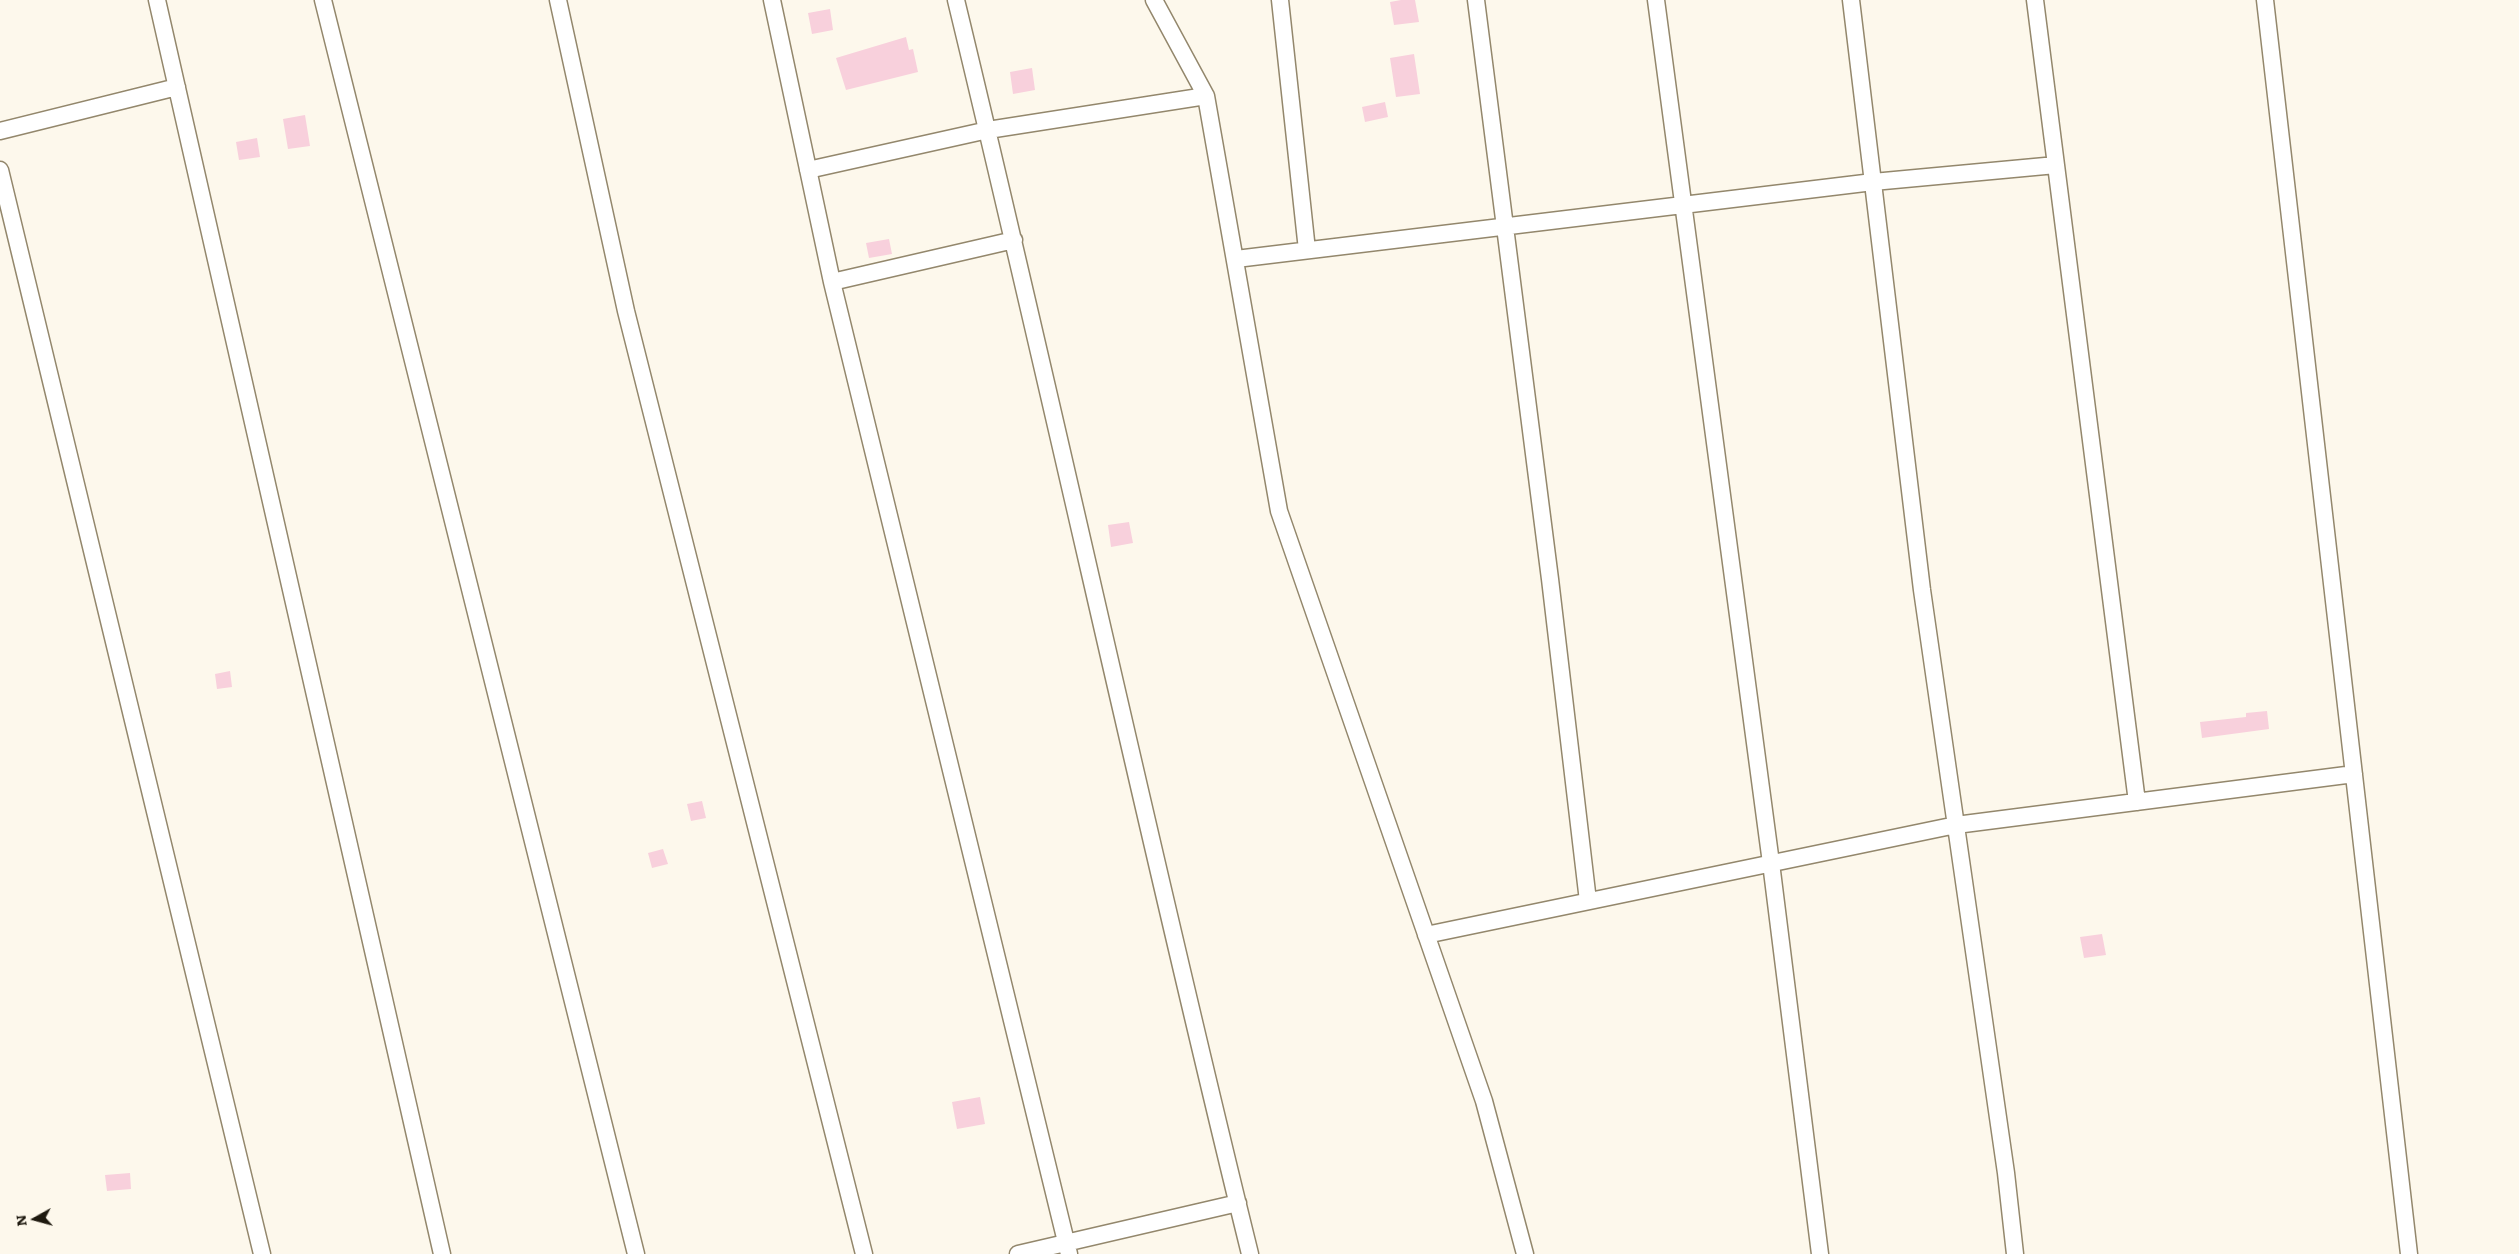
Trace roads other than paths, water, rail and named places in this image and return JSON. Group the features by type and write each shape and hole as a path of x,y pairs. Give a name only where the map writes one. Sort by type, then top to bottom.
{"street":[{"path":"157,0 442,1254"},
{"path":"323,0 636,1254"},
{"path":"558,0 626,311 864,1254"},
{"path":"772,0 832,282 1068,1248"},
{"path":"956,0 1014,240 1058,440 1250,1254"},
{"path":"1154,0 1206,96 1279,511 1484,1101 1525,1254"},
{"path":"1280,0 1307,250"},
{"path":"1476,0 1588,901"},
{"path":"1656,0 1771,863 1820,1254"},
{"path":"1850,0 1922,590 2006,1172 2015,1254"},
{"path":"2035,0 2137,802"},
{"path":"2265,0 2409,1254"},
{"path":"0,131 177,87"},
{"path":"808,170 988,130 1206,96"},
{"path":"1236,259 1873,182 2056,165"},
{"path":"0,170 262,1254"},
{"path":"832,282 1014,240"},
{"path":"1426,935 1956,825 2354,774"},
{"path":"1018,1254 1068,1248 1238,1203"}]}
